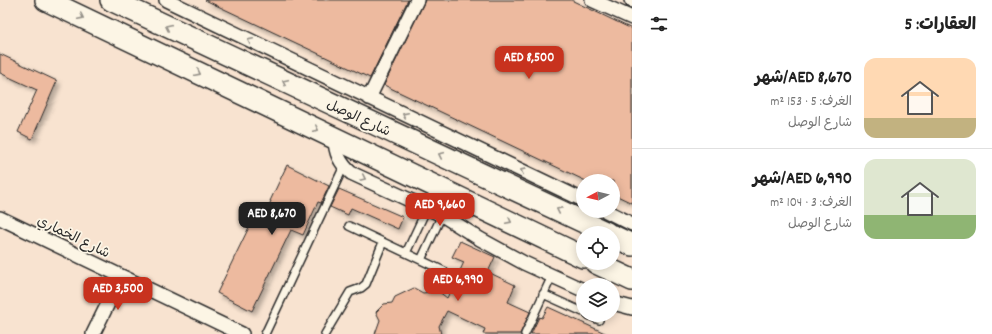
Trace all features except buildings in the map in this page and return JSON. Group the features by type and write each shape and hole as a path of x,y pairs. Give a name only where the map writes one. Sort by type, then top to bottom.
{"main road":[{"name":"شارع الوصل","path":"46,0 576,254"},
{"name":"شارع الوصل","path":"111,0 592,226"},
{"path":"620,239 632,245"},
{"path":"611,270 632,280"}],"street":[{"name":"شارع الوصل","path":"166,0 576,197"},
{"path":"369,98 417,0"},
{"path":"592,0 632,18"},
{"name":"شارع الوصل","path":"335,138 336,152 344,166"},
{"path":"344,166 351,173 442,215 480,240 576,287"},
{"name":"شارع الخماري","path":"0,218 242,334"},
{"path":"620,218 632,224"},
{"path":"93,334 121,277"},
{"path":"620,305 632,308"}],"lane":[{"path":"265,334 344,166"},
{"path":"406,253 427,208"},
{"path":"422,260 442,215"},
{"path":"349,226 444,271"},
{"path":"325,334 350,292 361,288 366,284 383,242"},
{"path":"525,334 552,276"},
{"path":"543,294 576,309"}]}
